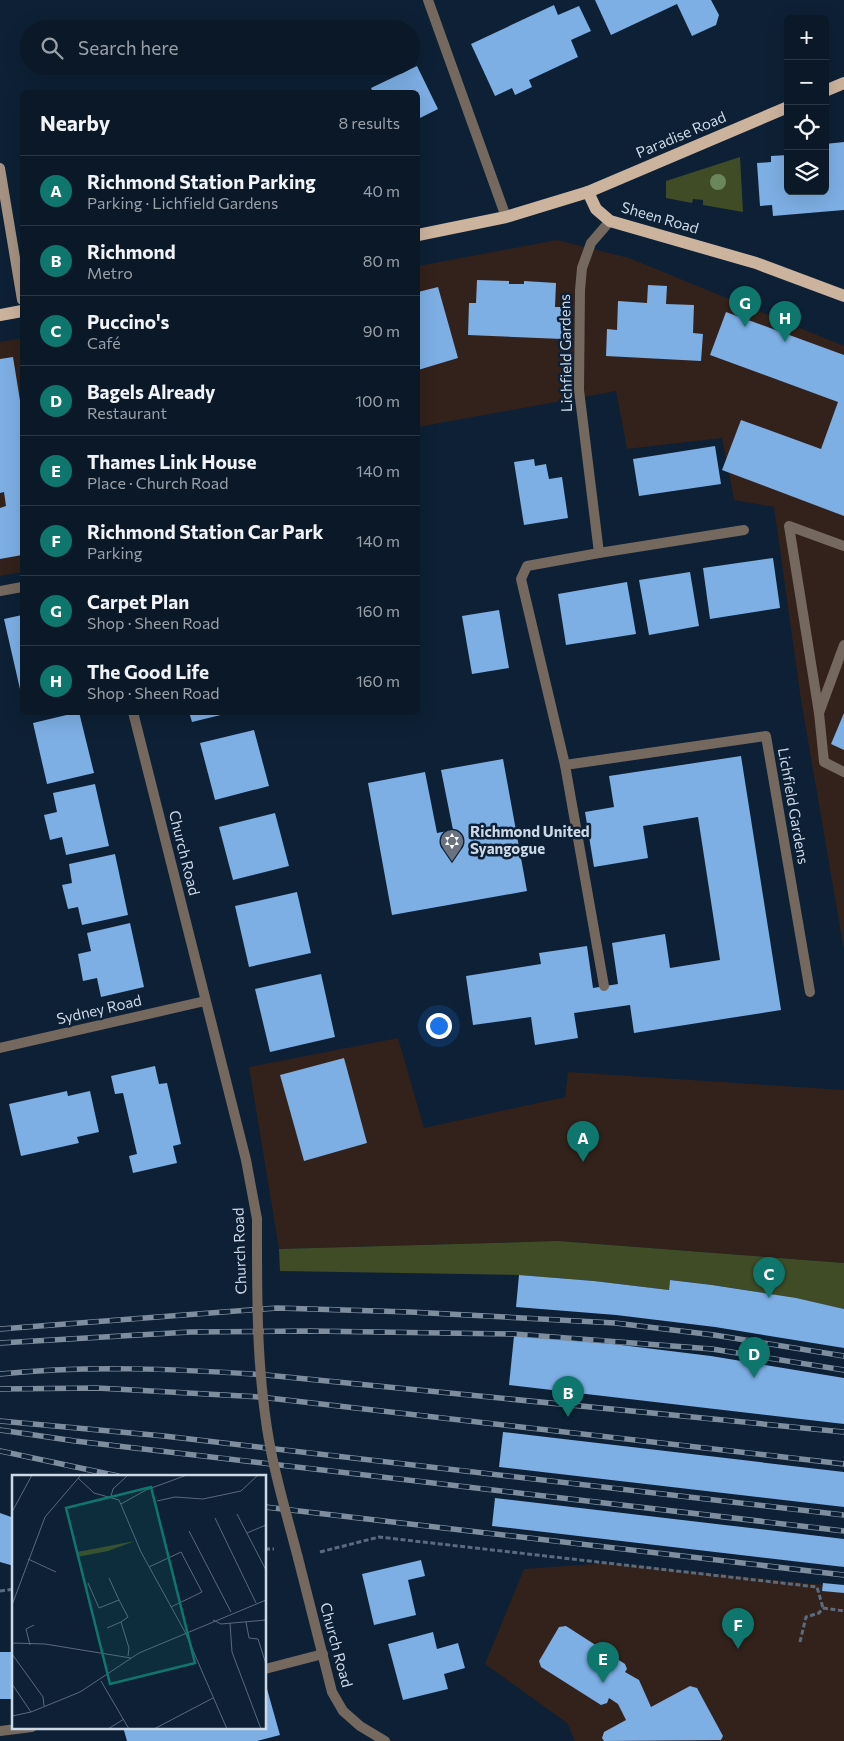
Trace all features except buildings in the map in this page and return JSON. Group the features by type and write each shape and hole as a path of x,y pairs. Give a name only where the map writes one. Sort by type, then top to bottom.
{"main road":[{"path":"829,89 844,83"},
{"name":"Paradise Road","path":"588,192 784,109"},
{"path":"0,168 20,288"},
{"path":"420,234 506,217 588,192"},
{"name":"Sheen Road","path":"588,192 596,209 610,221 756,263 844,296"},
{"path":"0,315 20,311"}],"street":[{"path":"428,0 506,217"},
{"name":"Lichfield Gardens","path":"599,552 579,390 580,290 582,268 591,243 610,221"},
{"path":"844,546 789,526 819,713 824,762 844,772"},
{"path":"604,986 565,765 521,579 527,566 599,552 744,530"},
{"path":"0,591 20,587"},
{"path":"819,713 844,645"},
{"name":"Church Road","path":"134,715 246,1160 257,1219 261,1370 271,1450 332,1692 342,1711 360,1726 385,1741"},
{"name":"Lichfield Gardens","path":"565,765 766,736 810,992"},
{"name":"Sydney Road","path":"0,1048 205,1001"},
{"path":"266,1669 323,1654"},
{"path":"0,1730 21,1728"}],"path":[{"path":"298,1558 378,1537 817,1587 822,1608 819,1613 806,1616 800,1642"},
{"path":"822,1608 844,1611"}],"shaded area":[{"path":"557,240 629,258 844,346 844,950 801,700 774,507 734,500 722,438 627,449 616,391 420,427 420,266"},
{"path":"20,338 20,572 0,576 0,342"},
{"path":"398,1038 424,1128 565,1097 568,1072 844,1090 844,1263 558,1241 279,1249 249,1067"},
{"path":"608,1563 844,1587 844,1741 575,1741 567,1723 485,1664 524,1569"}],"green space":[{"path":"740,157 743,212 703,205 703,200 693,199 692,203 666,198 666,181"},
{"path":"558,1241 844,1263 844,1309 757,1292 670,1280 669,1290 519,1275 280,1271 279,1249"}],"railway":[{"path":"0,1329 277,1308 410,1312 615,1323 714,1335 844,1356"},
{"path":"0,1343 190,1332 310,1331 514,1334 712,1349 844,1370"},
{"path":"0,1374 33,1371 133,1369 266,1375 844,1432"},
{"path":"0,1389 97,1388 260,1397 844,1464"},
{"path":"0,1421 164,1436 844,1515"},
{"path":"0,1430 75,1441 844,1531"},
{"path":"0,1451 113,1475"},
{"path":"266,1507 844,1575"}],"place":[{"name":"Carpet Plan","path":"745,327"},
{"name":"The Good Life","path":"785,342"},
{"name":"Richmond United Syangogue","path":"452,862"},
{"name":"Richmond Station Parking","path":"583,1162"},
{"name":"Puccino's","path":"769,1298"},
{"name":"Bagels Already","path":"754,1378"},
{"name":"Richmond","path":"568,1417"},
{"name":"Richmond Station Car Park","path":"738,1649"},
{"name":"Thames Link House","path":"603,1683"}]}
